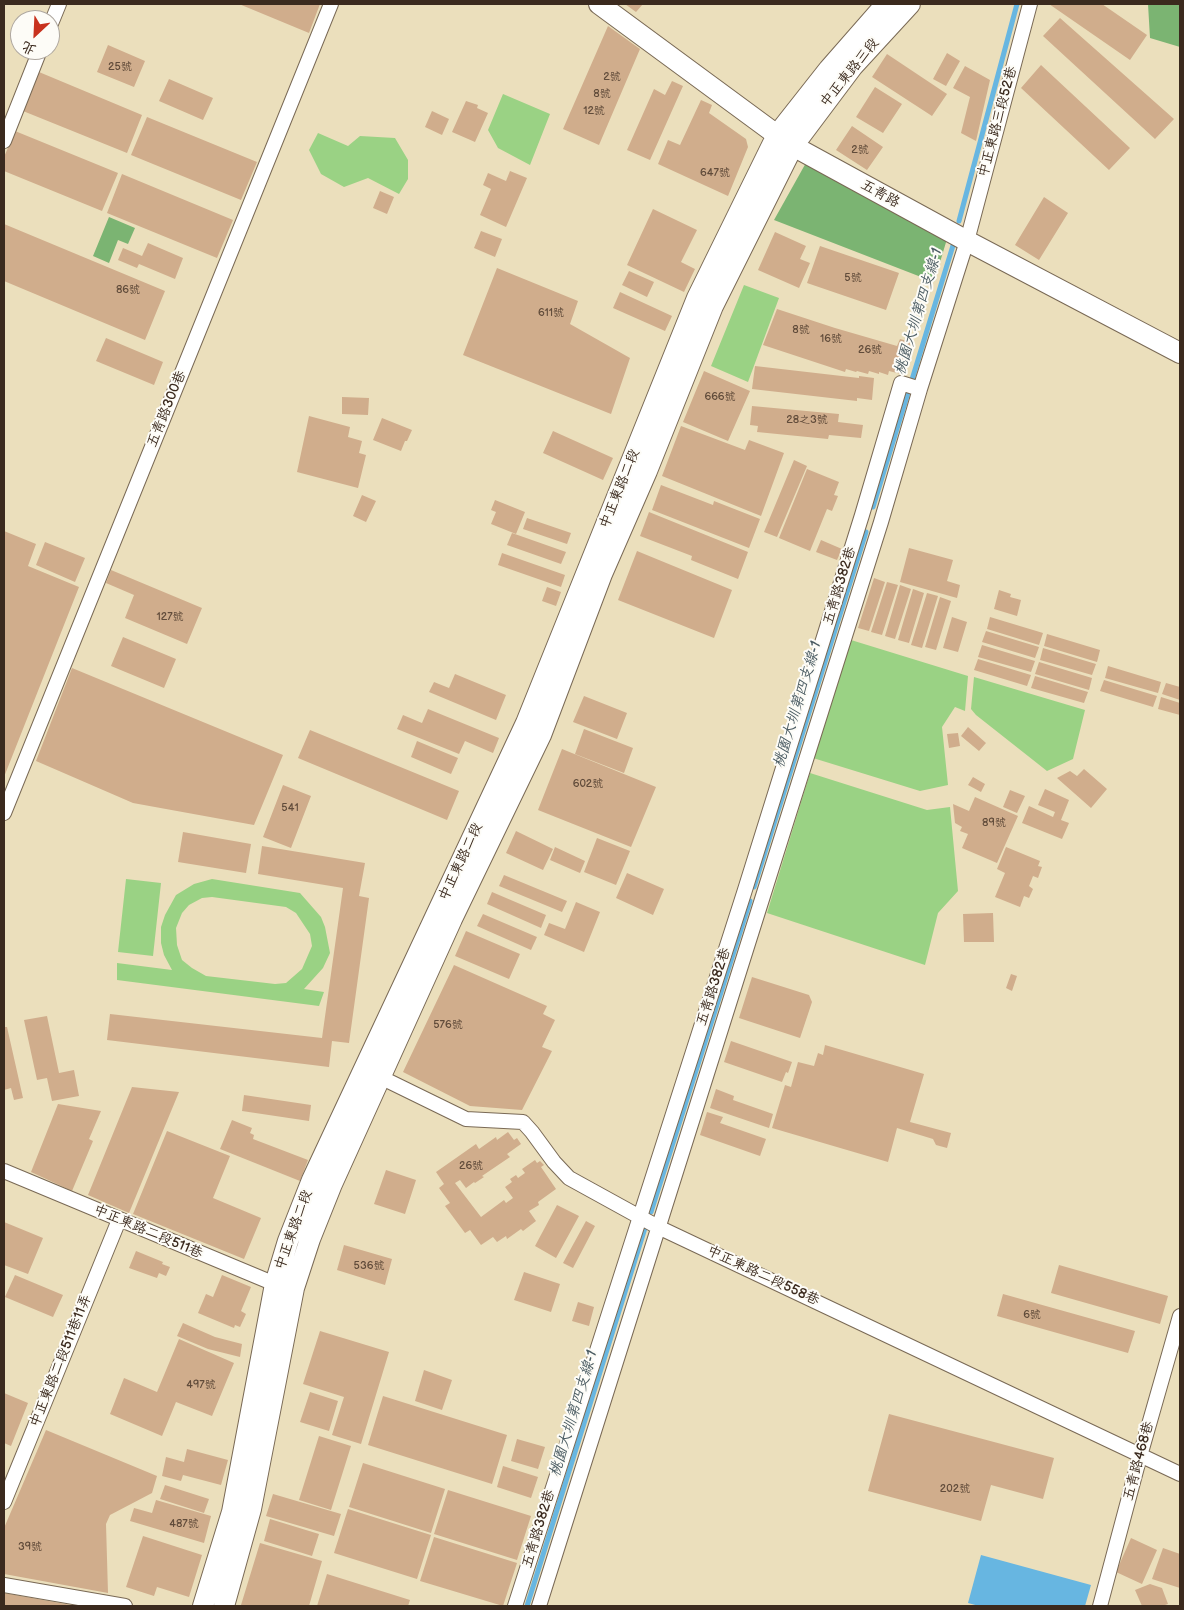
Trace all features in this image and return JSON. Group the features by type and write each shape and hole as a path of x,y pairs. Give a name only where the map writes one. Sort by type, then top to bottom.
{"main road":[{"name":"五青路","path":"599,4 785,140 967,241 1180,353"},
{"name":"中正東路三段","path":"785,140 830,69 886,4"},
{"name":"中正東路三段","path":"785,140 910,4"},
{"name":"中正東路二段","path":"203,1606 232,1512 284,1286 310,1239 372,1073 452,919 541,735 602,574 713,306 785,140"},
{"name":"中正東路二段","path":"224,1606 251,1509 284,1286"}],"street":[{"name":"五青路300巷","path":"4,813 330,4"},
{"name":"中正東路三段52巷","path":"967,241 1030,4"},
{"path":"4,142 36,60"},
{"name":"五青路382巷","path":"539,1606 881,522 920,389 967,241"},
{"name":"五青路382巷","path":"515,1606 744,893 862,515 901,383 920,389"},
{"name":"中正東路二段558巷","path":"372,1073 466,1119 523,1122 569,1178 658,1227 1180,1474"},
{"name":"中正東路二段511巷","path":"4,1171 119,1220 284,1286"},
{"name":"中正東路二段511巷11弄","path":"4,1502 119,1220"},
{"name":"五青路468巷","path":"1100,1606 1180,1316"},
{"path":"4,1585 125,1606"}],"green space":[{"path":"1148,4 1180,4 1180,47 1150,38"},
{"path":"503,94 550,114 530,165 498,148 488,130"},
{"path":"318,133 348,146 360,136 395,138 408,160 408,179 399,194 368,178 344,187 321,174 309,150"},
{"path":"807,161 947,239 934,282 774,220"},
{"path":"109,217 135,228 128,244 118,240 109,263 93,256"},
{"path":"744,285 779,298 748,382 711,366"},
{"path":"851,640 968,676 965,711 955,707 942,727 948,785 920,791 813,758"},
{"path":"974,677 1085,710 1073,759 1047,771 976,715 971,709"},
{"path":"810,773 927,810 950,807 958,891 938,913 925,965 767,913"},
{"path":"126,879 161,883 153,956 118,952"},
{"path":"212,879 300,893 321,917 330,953 323,968 304,989 324,992 319,1006 117,980 117,963 172,970 164,955 161,943 161,927 176,895 194,884","holes":["212,897 286,907 296,913 310,934 312,946 302,969 286,983 275,984 206,976 182,960 177,945 176,928 182,913 189,905 202,898"]}],"water":[{"path":"981,1555 1091,1585 1085,1606 979,1606 968,1603"}],"building":[{"path":"239,4 320,4 309,33"},
{"path":"625,4 643,4 636,12"},
{"path":"1049,4 1102,4 1147,35 1130,60"},
{"path":"1060,18 1174,119 1155,139 1043,36"},
{"path":"608,26 640,49 599,145 563,129"},
{"path":"108,45 145,61 134,87 97,72"},
{"path":"947,53 960,61 946,86 933,79"},
{"path":"887,54 947,94 932,116 872,77"},
{"path":"1041,65 1130,148 1109,170 1021,88"},
{"path":"965,66 990,80 976,141 961,133 970,97 953,88"},
{"path":"39,72 142,115 127,153 23,111"},
{"path":"169,79 213,98 203,120 159,101"},
{"path":"672,81 683,86 650,160 627,150 654,89 665,95"},
{"path":"875,87 902,104 883,133 856,117"},
{"path":"701,100 712,105 709,113 746,139 748,147 728,196 658,164 668,140 680,145"},
{"path":"466,101 478,105 477,108 488,113 475,142 452,132"},
{"path":"432,111 449,119 442,135 425,127"},
{"path":"147,117 257,162 241,200 131,155"},
{"path":"852,126 883,147 867,170 836,150"},
{"path":"15,131 118,173 102,211 4,171 4,157"},
{"path":"510,171 527,178 506,227 480,215 491,189 483,185 488,173 506,181"},
{"path":"122,174 233,220 217,258 107,213"},
{"path":"380,191 394,197 387,214 373,208"},
{"path":"1044,197 1068,213 1039,260 1015,245"},
{"path":"653,209 697,230 681,262 695,269 684,292 627,265"},
{"path":"4,224 165,291 145,340 4,281"},
{"path":"481,231 502,239 495,257 474,248"},
{"path":"775,232 806,246 800,259 810,263 799,288 758,270"},
{"path":"148,243 183,258 175,279 139,264 137,268 118,260 123,248 142,256"},
{"path":"820,246 899,273 886,310 807,283"},
{"path":"497,268 578,301 570,324 630,358 611,414 463,355"},
{"path":"629,271 654,282 647,297 622,285"},
{"path":"620,292 672,316 665,331 613,308"},
{"path":"777,309 897,346 900,339 911,342 901,374 889,371 888,375 869,371 868,374 846,369 845,372 763,345"},
{"path":"106,338 163,362 154,385 96,361"},
{"path":"755,366 859,378 859,376 874,378 872,400 857,398 857,401 752,389"},
{"path":"704,371 750,391 728,441 683,422"},
{"path":"342,397 369,398 368,415 342,414"},
{"path":"752,406 839,414 838,422 863,425 861,438 829,435 828,439 757,432 758,426 750,425"},
{"path":"309,416 350,427 348,437 362,441 359,453 366,455 358,488 297,472"},
{"path":"382,418 412,430 401,451 373,440"},
{"path":"681,426 745,450 749,440 784,453 761,516 662,476"},
{"path":"553,431 613,458 603,480 543,453"},
{"path":"794,460 807,466 777,537 764,532"},
{"path":"807,469 839,482 834,495 838,496 832,511 827,509 810,551 779,538"},
{"path":"661,485 713,505 714,501 760,519 749,548 652,510"},
{"path":"362,495 376,501 366,522 353,516"},
{"path":"495,500 525,512 516,534 491,524 496,512 491,510"},
{"path":"649,512 748,552 738,579 691,560 692,556 640,536"},
{"path":"527,518 571,533 567,544 523,529"},
{"path":"4,531 36,544 28,566 79,587 4,777"},
{"path":"512,533 566,552 561,564 507,545"},
{"path":"821,540 842,549 837,560 816,552"},
{"path":"45,542 85,558 75,582 36,565"},
{"path":"909,548 953,560 947,581 960,585 957,598 900,582"},
{"path":"637,551 732,590 714,638 618,600"},
{"path":"502,553 565,575 561,587 498,565"},
{"path":"111,570 202,608 187,644 125,618 134,595 106,583"},
{"path":"874,578 885,582 869,631 858,628"},
{"path":"887,582 898,585 882,635 871,632"},
{"path":"900,585 911,589 895,639 885,636"},
{"path":"547,587 561,592 556,606 542,601"},
{"path":"913,589 924,593 909,643 898,640"},
{"path":"999,590 1011,594 1010,597 1021,600 1017,616 994,609"},
{"path":"927,593 938,596 922,648 911,645"},
{"path":"940,597 951,601 936,650 925,647"},
{"path":"952,617 967,622 958,652 943,648"},
{"path":"990,617 1043,633 1039,645 987,629"},
{"path":"986,631 1039,647 1035,658 982,642"},
{"path":"1047,634 1100,650 1097,662 1044,646"},
{"path":"123,637 176,659 164,688 111,666"},
{"path":"982,645 1035,661 1031,672 978,657"},
{"path":"1043,648 1096,664 1092,675 1040,660"},
{"path":"978,659 1031,675 1027,686 974,670"},
{"path":"1039,662 1092,678 1089,690 1035,674"},
{"path":"1108,666 1161,682 1158,693 1105,678"},
{"path":"72,668 283,755 254,825 133,803 36,761"},
{"path":"455,674 506,695 496,720 429,692 434,682 449,688"},
{"path":"1035,676 1088,692 1084,703 1031,688"},
{"path":"1104,680 1157,696 1153,707 1100,691"},
{"path":"1166,683 1180,687 1180,700 1162,694"},
{"path":"584,696 627,713 617,739 573,722"},
{"path":"1161,697 1180,703 1180,715 1158,709"},
{"path":"428,709 499,738 493,753 465,741 459,754 397,729 403,715 422,723"},
{"path":"968,727 986,743 979,751 961,736"},
{"path":"584,729 633,748 624,773 575,754"},
{"path":"310,730 459,791 447,820 298,758"},
{"path":"958,733 960,746 949,748 947,734"},
{"path":"417,741 458,758 451,774 411,757"},
{"path":"562,749 656,787 631,847 538,810"},
{"path":"1084,769 1107,789 1091,808 1057,778 1070,771 1077,776"},
{"path":"973,777 985,784 981,792 968,785"},
{"path":"283,785 311,796 291,848 263,837"},
{"path":"1045,789 1069,800 1061,820 1069,823 1062,839 1022,823 1029,806 1053,817 1055,812 1038,805"},
{"path":"1010,790 1025,796 1017,813 1003,807"},
{"path":"975,797 1018,816 997,863 962,848 968,834 960,831 962,827 955,823 953,804 969,811"},
{"path":"516,831 553,849 543,870 506,853"},
{"path":"183,832 251,844 246,873 178,862"},
{"path":"597,838 630,851 616,885 584,872"},
{"path":"262,846 365,863 359,896 369,898 349,1043 332,1041 329,1067 107,1040 110,1014 322,1038 343,888 258,874"},
{"path":"555,847 585,861 580,873 550,860"},
{"path":"1006,847 1040,861 1038,866 1042,867 1038,878 1033,876 1029,886 1033,889 1029,898 1024,896 1020,907 995,897 1005,873 997,869"},
{"path":"627,873 664,889 653,915 616,898"},
{"path":"504,875 567,901 562,912 499,886"},
{"path":"492,892 546,915 541,928 487,904"},
{"path":"576,902 600,912 584,952 544,935 549,923 565,929"},
{"path":"993,913 994,942 964,942 963,914"},
{"path":"483,914 537,937 531,950 477,926"},
{"path":"466,931 520,954 509,979 455,956"},
{"path":"454,965 547,1006 543,1014 555,1020 542,1047 552,1051 522,1110 470,1106 403,1072"},
{"path":"1011,974 1017,976 1012,991 1006,988"},
{"path":"752,977 809,995 812,1002 800,1038 739,1018"},
{"path":"47,1016 59,1073 74,1070 79,1096 52,1101 47,1078 37,1080 24,1020"},
{"path":"4,1027 7,1027 23,1098 14,1100 11,1088 4,1090"},
{"path":"731,1041 792,1062 782,1082 724,1062"},
{"path":"825,1045 924,1074 910,1122 951,1133 947,1148 936,1145 933,1139 897,1128 888,1162 772,1128 785,1085 791,1087 798,1062 814,1066 818,1053 823,1055"},
{"path":"132,1087 179,1092 129,1213 88,1195"},
{"path":"716,1089 734,1096 733,1100 773,1114 769,1128 710,1108"},
{"path":"244,1095 311,1105 309,1121 242,1111"},
{"path":"58,1104 101,1111 89,1139 93,1141 72,1191 31,1172"},
{"path":"707,1112 723,1117 720,1123 766,1139 760,1156 700,1135"},
{"path":"232,1120 252,1128 250,1133 254,1135 253,1139 308,1160 300,1181 220,1149"},
{"path":"167,1131 230,1156 213,1198 261,1218 244,1259 133,1214"},
{"path":"508,1132 514,1140 517,1138 521,1144 507,1154 510,1157 466,1188 460,1180 455,1183 481,1217 504,1200 506,1203 513,1198 505,1187 512,1182 510,1179 516,1175 518,1178 525,1173 522,1169 535,1160 537,1163 540,1161 544,1165 541,1167 556,1189 538,1202 539,1205 529,1211 536,1221 523,1231 521,1229 507,1239 506,1236 497,1242 493,1237 481,1245 470,1230 465,1233 445,1206 450,1203 439,1188 444,1184 436,1172 476,1144 479,1149 496,1137 497,1140"},
{"path":"386,1170 416,1180 405,1214 374,1204"},
{"path":"557,1205 579,1216 556,1258 535,1246"},
{"path":"586,1221 595,1226 573,1268 563,1263"},
{"path":"4,1222 43,1238 28,1274 4,1265"},
{"path":"344,1245 392,1259 385,1285 337,1270"},
{"path":"136,1251 163,1262 162,1264 170,1267 166,1276 159,1273 157,1278 129,1268"},
{"path":"1059,1265 1168,1296 1160,1324 1051,1293"},
{"path":"524,1272 560,1284 551,1312 514,1300"},
{"path":"15,1275 63,1295 53,1317 5,1297"},
{"path":"222,1275 251,1287 241,1311 246,1314 240,1327 235,1325 234,1328 198,1313 206,1294 213,1297"},
{"path":"1003,1294 1135,1331 1128,1353 997,1316"},
{"path":"578,1302 594,1307 589,1326 572,1321"},
{"path":"183,1323 215,1337 242,1344 240,1357 208,1349 177,1336"},
{"path":"320,1331 389,1352 361,1444 332,1435 344,1397 303,1384"},
{"path":"179,1339 234,1363 212,1416 176,1402 162,1436 110,1414 124,1378 157,1392"},
{"path":"424,1370 452,1380 442,1410 415,1401"},
{"path":"310,1392 338,1401 329,1431 300,1422"},
{"path":"4,1393 28,1403 11,1446 4,1443"},
{"path":"383,1396 507,1435 492,1484 368,1445"},
{"path":"889,1414 1054,1458 1043,1499 991,1485 981,1521 868,1491"},
{"path":"46,1430 157,1476 152,1493 110,1515 106,1524 108,1593 4,1574 4,1528"},
{"path":"319,1436 351,1446 331,1510 299,1500"},
{"path":"517,1439 545,1447 538,1469 511,1461"},
{"path":"187,1449 228,1460 221,1485 183,1475 181,1481 162,1476 166,1457 184,1462"},
{"path":"363,1463 445,1489 431,1533 349,1507"},
{"path":"503,1466 538,1477 531,1498 497,1487"},
{"path":"165,1485 209,1499 204,1513 160,1499"},
{"path":"448,1490 531,1516 517,1560 434,1534"},
{"path":"273,1494 341,1514 334,1536 266,1516"},
{"path":"156,1500 211,1516 204,1543 130,1521 134,1508 152,1513"},
{"path":"348,1509 431,1535 417,1579 334,1553"},
{"path":"270,1519 319,1534 312,1556 264,1541"},
{"path":"143,1536 202,1555 189,1597 157,1587 154,1596 126,1587"},
{"path":"434,1537 517,1563 503,1606 420,1581"},
{"path":"1131,1538 1157,1550 1142,1584 1116,1572"},
{"path":"260,1543 322,1561 309,1606 241,1605"},
{"path":"1163,1548 1180,1554 1180,1588 1152,1579"},
{"path":"327,1574 410,1600 408,1606 317,1606"},
{"path":"1150,1584 1162,1588 1168,1604 1162,1606 1142,1606 1135,1590"},
{"path":"4,1593 71,1605 71,1606 4,1606"}],"waterway":[{"name":"桃園大圳第四支線-1","path":"959,221 1017,4"},
{"name":"桃園大圳第四支線-1","path":"873,507 955,239"},
{"name":"桃園大圳第四支線-1","path":"754,887 866,532"},
{"name":"桃園大圳第四支線-1","path":"651,1212 750,901"},
{"name":"桃園大圳第四支線-1","path":"527,1606 645,1228"}]}
